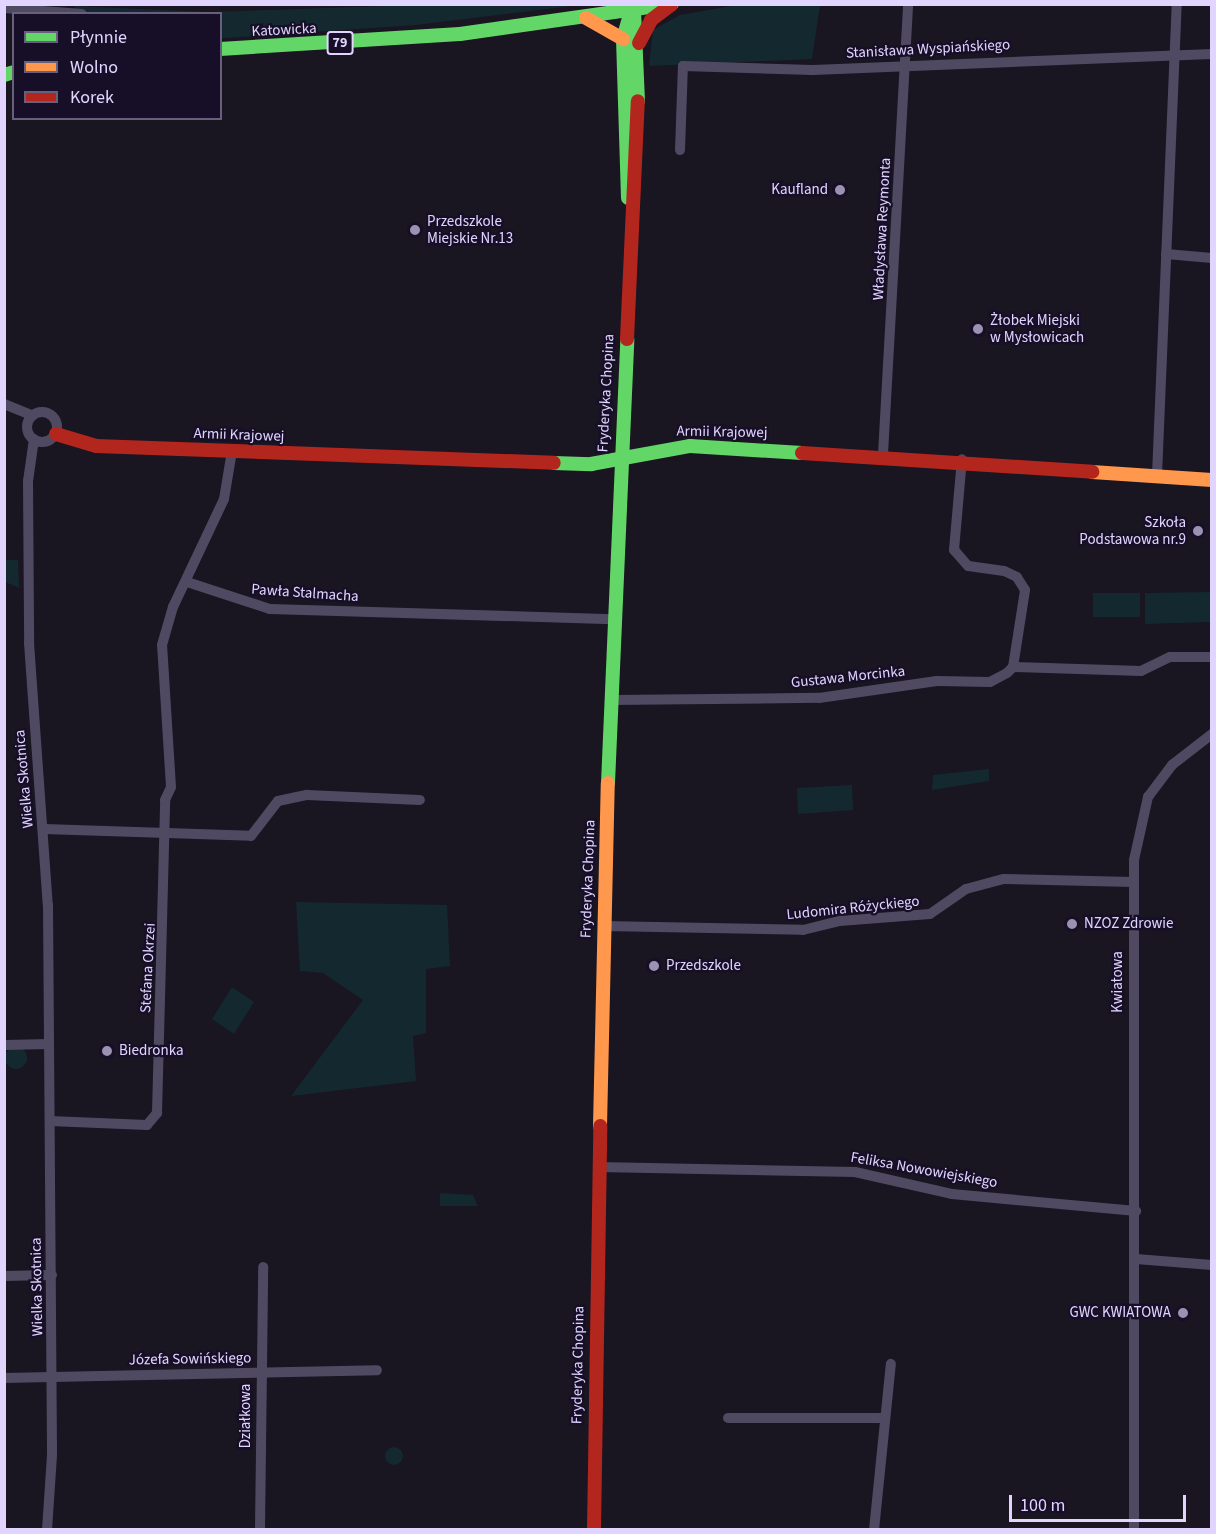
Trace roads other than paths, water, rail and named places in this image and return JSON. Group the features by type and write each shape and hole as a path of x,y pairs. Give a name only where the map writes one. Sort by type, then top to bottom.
{"street":[{"name":"Władysława Reymonta","path":"883,454 908,4"},
{"path":"1157,474 1177,4"},
{"name":"Katowicka","path":"222,50 460,34 671,5"},
{"name":"Fryderyka Chopina","path":"639,43 651,20 671,5"},
{"path":"6,8 57,12"},
{"name":"Fryderyka Chopina","path":"632,10 623,39 623,121 624,169 634,230"},
{"name":"Fryderyka Chopina","path":"594,1530 603,926 619,459 634,230 639,43 632,10"},
{"path":"586,18 623,39"},
{"name":"Stanisława Wyspiańskiego","path":"680,150 683,66 813,70 906,64 1212,54"},
{"name":"Fryderyka Chopina","path":"623,121 635,146"},
{"name":"Fryderyka Chopina","path":"624,169 635,146"},
{"path":"1166,255 1212,258"},
{"path":"4,404 33,416 50,415 56,434 46,442 34,439 28,425 33,416"},
{"name":"Armii Krajowej","path":"56,434 96,446 591,464 690,446 962,459 1212,480"},
{"name":"Wielka Skotnica","path":"34,439 28,481 29,643 44,829 52,1275 52,1377 47,1530"},
{"path":"166,835 171,787 162,645 224,499 232,451"},
{"path":"962,459 954,550 968,566 1017,577 1025,590 1013,667 1141,670 1170,657 1212,657"},
{"name":"Pawła Stalmacha","path":"187,582 270,609 613,619"},
{"name":"Gustawa Morcinka","path":"610,700 819,698 937,681 990,682 1013,667"},
{"name":"Kwiatowa","path":"1134,1530 1136,1211 1133,882 1148,797 1172,765 1212,734"},
{"path":"44,829 166,835 251,836 278,801 307,795 420,800"},
{"name":"Stefana Okrzei","path":"50,1121 147,1125 157,1113 166,835"},
{"name":"Ludomira Różyckiego","path":"603,926 803,930 840,921 930,914 966,890 1004,879 1133,882"},
{"path":"4,1045 49,1044"},
{"name":"Feliksa Nowowiejskiego","path":"598,1167 855,1172 952,1194 1136,1211"},
{"path":"1136,1259 1212,1265"},
{"name":"Działkowa","path":"260,1530 263,1267"},
{"path":"4,1276 52,1275"},
{"path":"874,1530 891,1364"},
{"name":"Józefa Sowińskiego","path":"4,1378 377,1370"},
{"path":"728,1418 885,1418"}],"place":[{"name":"Kaufland","path":"840,190"},
{"name":"Przedszkole Miejskie Nr.13","path":"415,230"},
{"name":"Żłobek Miejski w Mysłowicach","path":"978,329"},
{"name":"Szkoła Podstawowa nr.9","path":"1198,531"},
{"name":"NZOZ Zdrowie","path":"1072,924"},
{"name":"Przedszkole","path":"654,966"},
{"name":"Biedronka","path":"107,1051"},
{"name":"GWC KWIATOWA","path":"1183,1313"}]}
